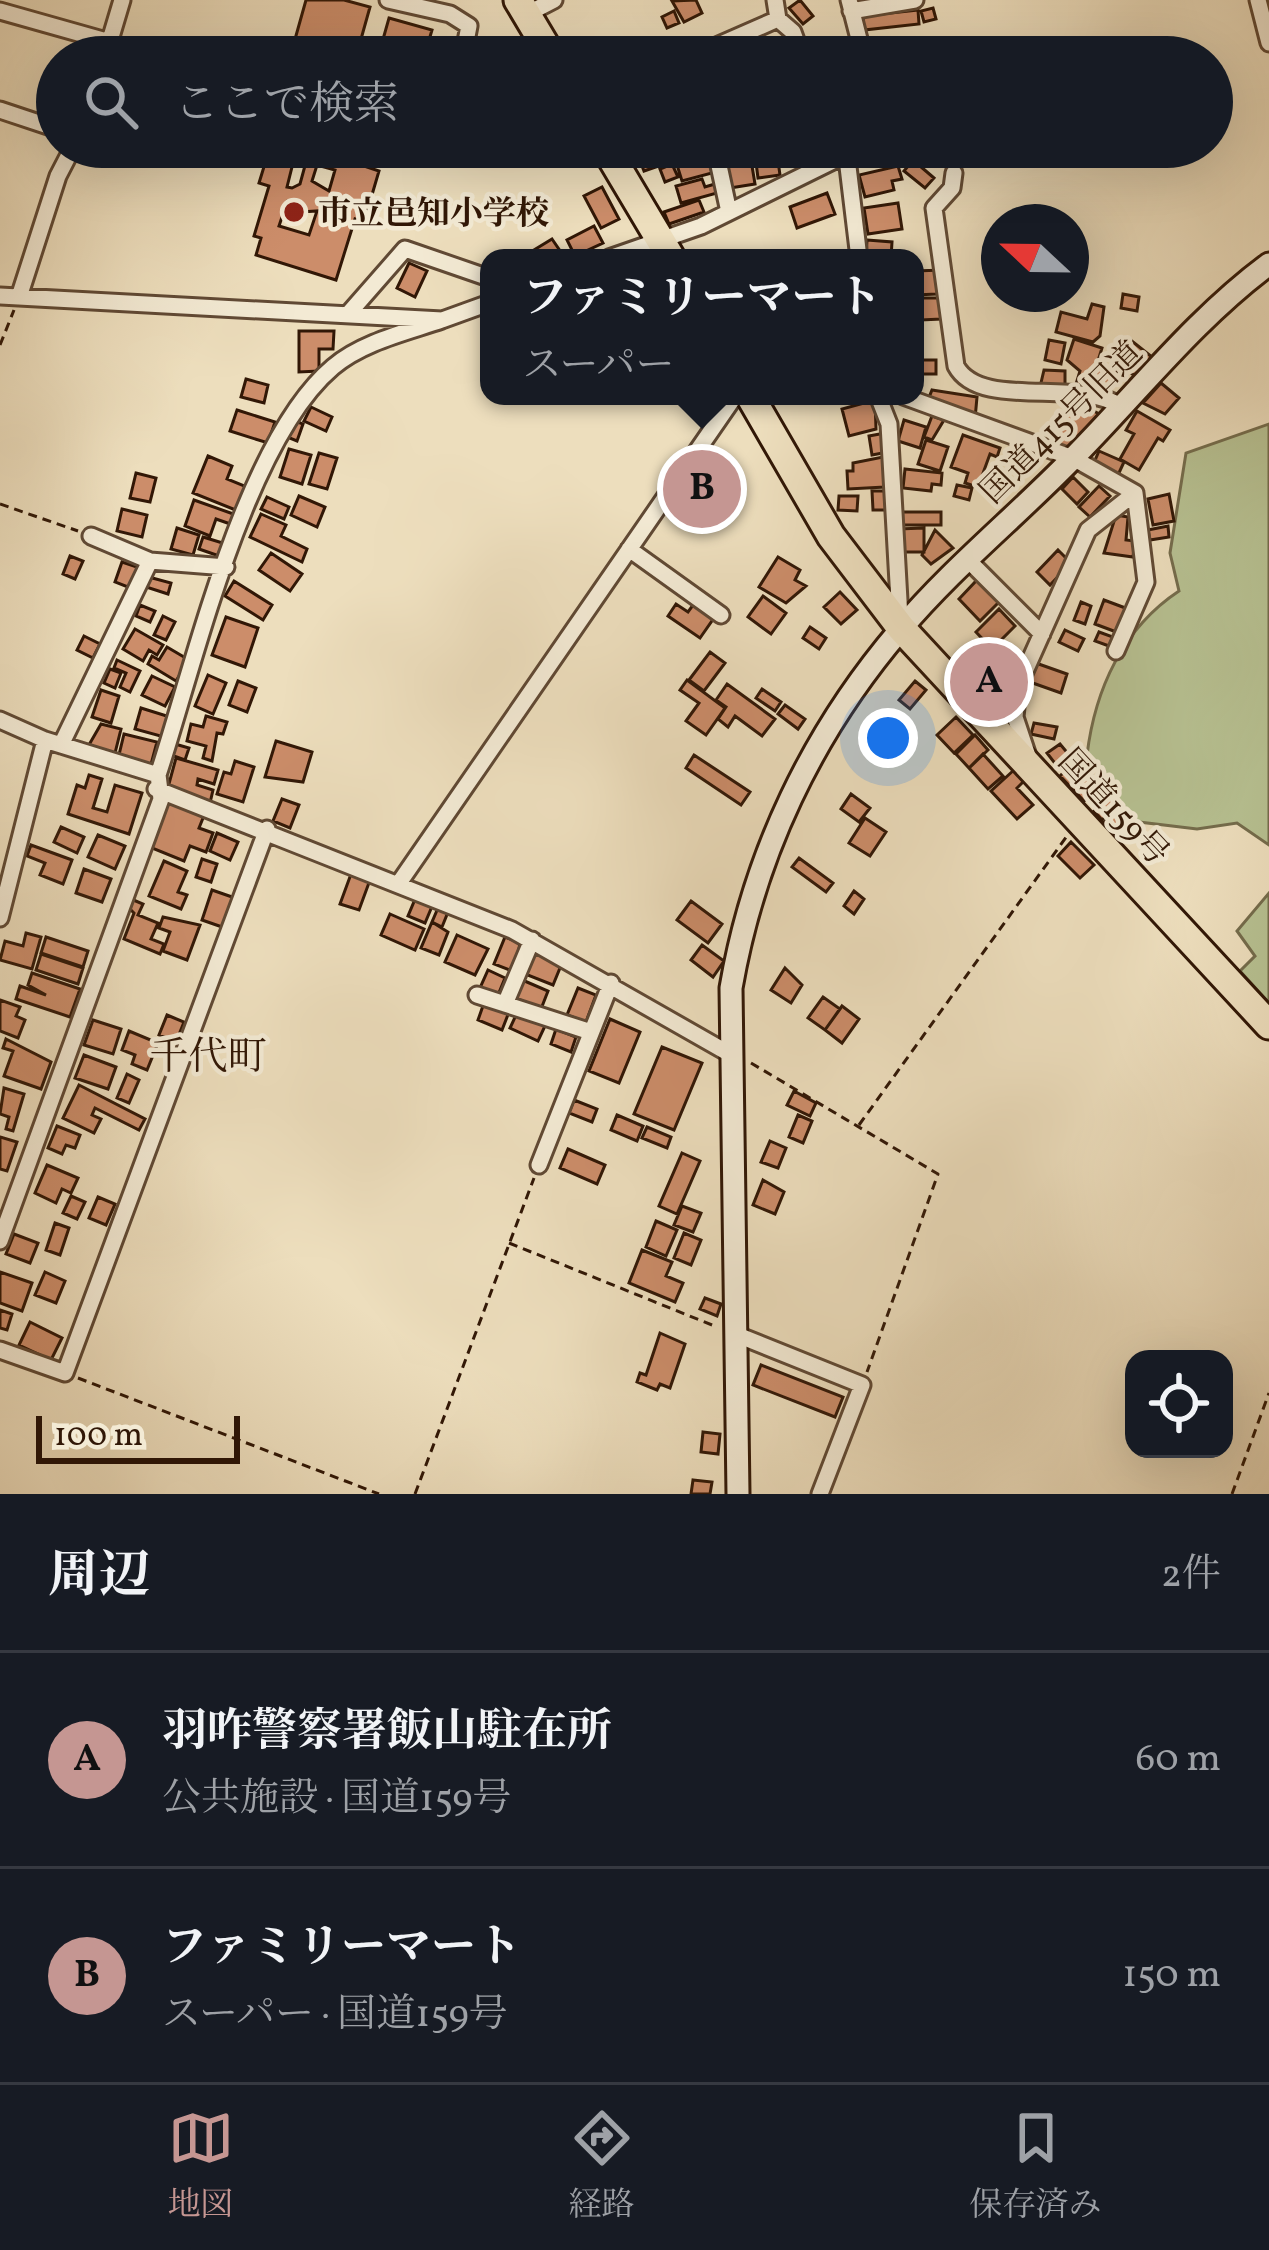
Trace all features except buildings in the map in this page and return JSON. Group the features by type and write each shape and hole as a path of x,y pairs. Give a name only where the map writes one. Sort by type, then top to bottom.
{"highway":[{"path":"522,7 539,36"},
{"path":"617,168 665,249"},
{"name":"国道159号","path":"754,405 831,536 901,628 1269,1024"}],"street":[{"path":"112,36 122,0"},
{"path":"388,0 450,14 469,26 467,36"},
{"path":"522,7 554,0"},
{"path":"776,0 778,19 794,36"},
{"path":"858,36 850,5 916,0"},
{"path":"1258,0 1269,43"},
{"path":"0,11 69,36"},
{"path":"740,36 778,19"},
{"path":"0,110 36,122"},
{"path":"19,297 62,168"},
{"path":"720,168 729,212"},
{"path":"665,249 810,168"},
{"path":"843,168 857,249"},
{"path":"955,173 952,188 934,208 956,366 962,378 976,385 1058,395 1086,392 1122,407"},
{"path":"349,313 405,249 480,275"},
{"name":"国道415号旧道","path":"738,1494 728,1051 740,935 778,818 849,697 901,628 1269,264"},
{"path":"0,296 442,320"},
{"path":"0,1241 6,1192 161,800 157,782 226,567 259,473 288,414 335,364 382,340 480,305"},
{"path":"924,404 1073,458 1135,493"},
{"path":"399,883 729,405"},
{"path":"881,405 891,442 901,628"},
{"path":"1032,770 1015,717 1018,687 1088,530 1135,493"},
{"path":"1116,651 1146,582 1135,493"},
{"path":"91,536 150,561 226,567"},
{"path":"629,549 721,615"},
{"path":"0,918 53,742 150,561"},
{"path":"969,561 1042,634"},
{"path":"0,720 532,940 728,1051"},
{"path":"0,1351 65,1373 267,829"},
{"path":"506,1004 532,940"},
{"path":"539,1166 611,983"},
{"path":"477,995 591,1032"},
{"path":"735,1334 862,1385 820,1494"}],"path":[{"path":"0,345 19,297"},
{"path":"0,504 91,536"},
{"path":"859,1125 1078,820"},
{"path":"728,1051 935,1170 939,1178 862,1385"},
{"path":"415,1494 539,1166"},
{"path":"508,1243 735,1334"},
{"path":"65,1373 379,1494"},
{"path":"1232,1494 1269,1393"}],"green space":[{"path":"1269,424 1269,845 1237,823 1197,829 1131,821 1087,755 1097,707 1115,662 1142,623 1179,591 1170,553 1186,453"},
{"path":"1269,893 1269,1003 1240,971 1255,956 1237,931"}],"place":[{"name":"市立邑知小学校","path":"294,212"},
{"name":"ファミリーマート","path":"702,489"},
{"name":"羽咋警察署飯山駐在所","path":"989,682"}],"district":[{"name":"千代町","path":"208,1055"}]}
